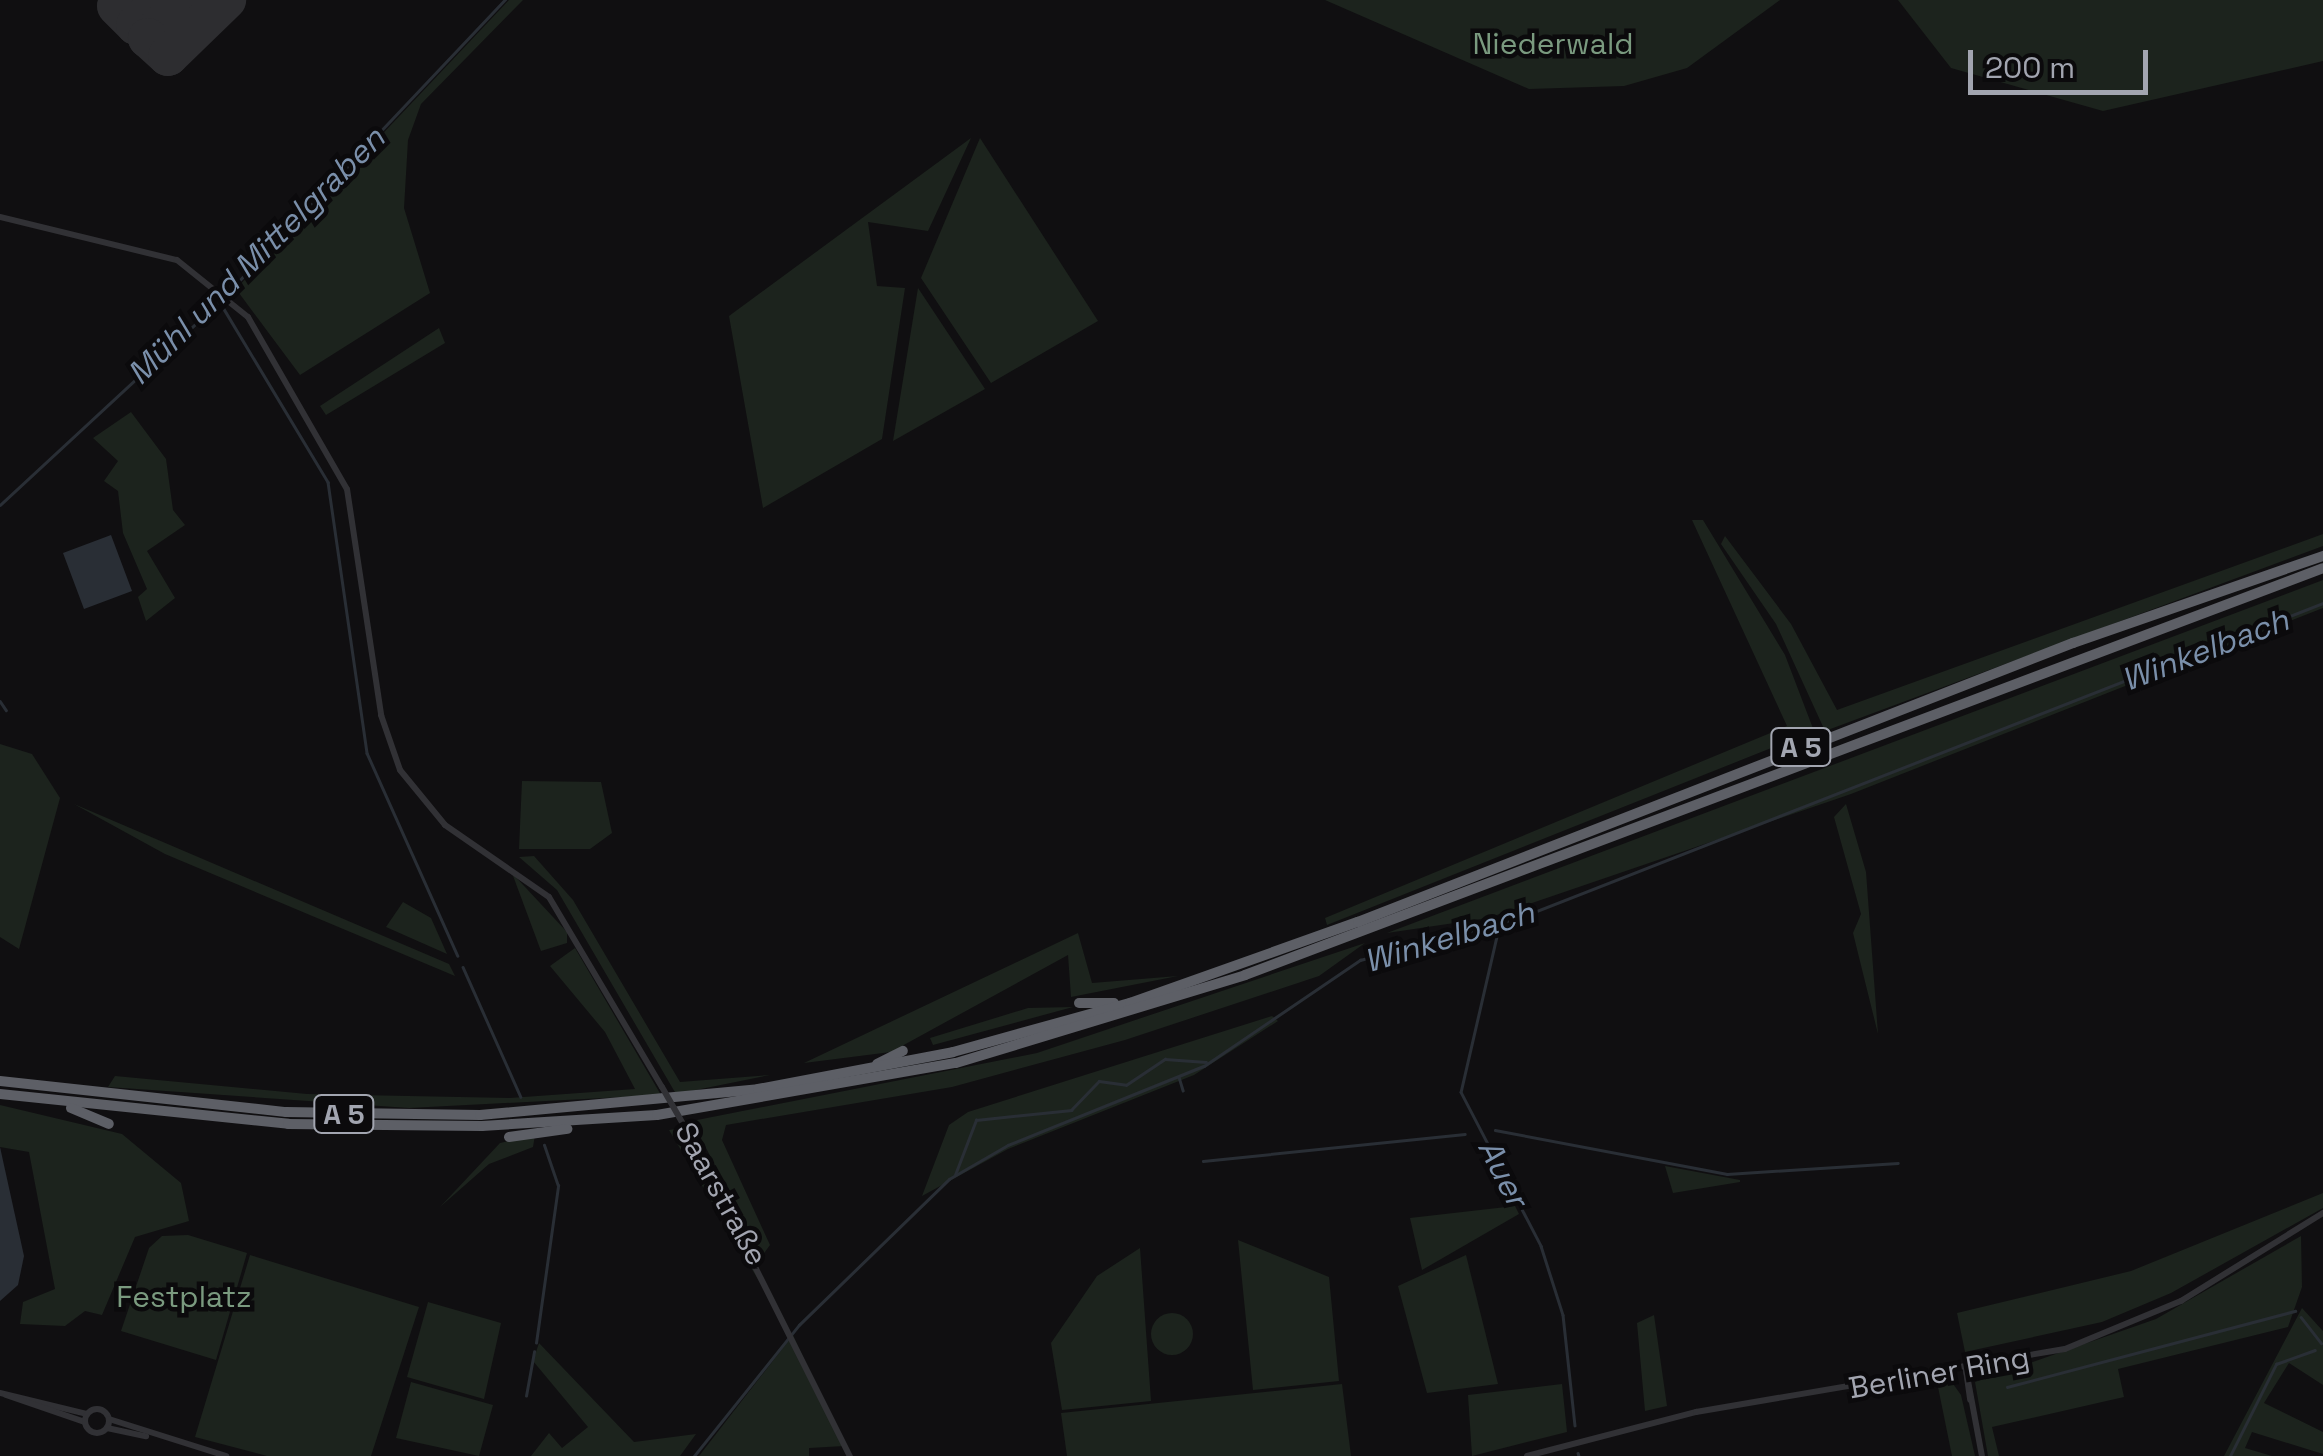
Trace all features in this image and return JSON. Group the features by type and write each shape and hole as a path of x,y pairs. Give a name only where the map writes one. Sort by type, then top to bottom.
{"highway":[{"name":"A 5","path":"0,1081 286,1112 480,1116 652,1103 863,1071 1130,1003 2323,556"},
{"name":"A 5","path":"0,1094 288,1124 586,1122 844,1088 1090,1028 2323,568"},
{"path":"1079,1004 1130,1003"},
{"path":"863,1071 903,1051"},
{"path":"56,1102 109,1124"},
{"path":"508,1137 586,1122"}],"street":[{"name":"Saarstraße","path":"0,217 152,251 220,286 232,298 341,470 380,715 400,770 444,825 534,882 578,939 688,1131 795,1336 850,1456"},
{"name":"Berliner Ring","path":"1527,1456 1696,1412 1966,1370 2139,1322 2323,1213"},
{"path":"1966,1370 1982,1456"},
{"path":"2,1394 86,1418 94,1433 108,1423"},
{"path":"86,1418 98,1408 108,1423 226,1456"}],"green space":[{"path":"509,0 523,0 421,104 408,140 404,208 430,293 300,375 236,289"},
{"name":"Niederwald","path":"1325,0 1780,0 1687,68 1624,86 1529,89"},
{"path":"1898,0 2323,0 2323,61 2103,111 1951,68"},
{"path":"971,138 928,231 868,222 877,286 905,288 882,439 763,508 729,316"},
{"path":"980,138 1098,321 991,383 921,278"},
{"path":"918,288 985,389 893,441"},
{"path":"439,328 445,343 326,415 320,406"},
{"path":"131,412 166,459 173,510 185,525 147,551 175,598 146,621 138,597 147,589 123,533 118,491 104,481 118,461 93,438"},
{"path":"1692,520 1703,520 1785,655 1814,731 1327,925 1325,918 1787,726"},
{"path":"2323,534 2323,546 1825,731 1776,624 1721,544 1725,536 1791,624 1837,710"},
{"path":"2323,580 2323,608 1851,794 1488,918 1387,933"},
{"path":"0,744 32,754 60,798 19,949 0,937"},
{"path":"522,781 601,782 612,833 590,849 519,849"},
{"path":"74,804 449,964 455,976 165,854"},
{"path":"1846,804 1866,872 1878,1034 1853,933 1861,914 1834,817"},
{"path":"534,856 573,900 680,1082 770,1075 676,1094 557,890 519,857"},
{"path":"512,873 567,932 567,943 541,951"},
{"path":"403,902 431,918 447,954 386,927"},
{"path":"1078,933 1092,983 1178,976 1071,997 1068,955 891,1052 804,1063"},
{"path":"1365,943 1319,976 1125,1040 952,1087 726,1125 722,1140 770,1245 762,1256 692,1121 1037,1053"},
{"path":"575,948 661,1095 409,1108 108,1087 115,1076 307,1094 510,1098 635,1089 605,1032 550,966"},
{"path":"1073,1007 933,1045 930,1038 1028,1008"},
{"path":"1272,1016 1278,1021 1194,1075 1008,1149 922,1196 949,1125 968,1112"},
{"path":"0,1105 122,1134 181,1183 189,1221 135,1237 102,1315 85,1311 65,1326 20,1324 23,1302 55,1289 29,1152 0,1147"},
{"path":"681,1128 745,1240 784,1323 669,1130"},
{"path":"535,1135 533,1147 489,1164 440,1207 500,1143"},
{"path":"1665,1166 1740,1180 1740,1182 1673,1193"},
{"path":"2323,1193 2323,1208 2171,1293 2102,1322 1965,1352 1957,1313 2131,1271"},
{"path":"1515,1206 1519,1214 1422,1270 1410,1218"},
{"name":"Festplatz","path":"188,1235 247,1253 216,1360 121,1331 149,1248 162,1236"},
{"path":"2301,1236 2302,1287 2288,1327 2118,1369 2124,1397 1992,1427 1999,1456 1988,1456 1975,1382 2156,1319"},
{"path":"1238,1240 1329,1277 1339,1381 1253,1390"},
{"path":"1140,1248 1151,1401 1062,1410 1051,1343 1097,1276"},
{"path":"250,1255 419,1307 371,1456 267,1456 195,1437"},
{"path":"1466,1255 1498,1384 1427,1393 1398,1286"},
{"path":"428,1302 501,1323 484,1399 407,1377"},
{"path":"2302,1308 2323,1331 2323,1385 2289,1363 2264,1403 2323,1432 2323,1454 2252,1432 2245,1448 2272,1456 2224,1456"},
{"path":"1172,1313 1187,1319 1193,1334 1187,1349 1172,1355 1157,1349 1151,1334 1157,1319"},
{"path":"1654,1315 1667,1406 1645,1411 1637,1323"},
{"path":"793,1335 844,1446 809,1448 809,1456 699,1456"},
{"path":"539,1343 634,1442 696,1434 680,1456 531,1456 549,1433 562,1448 588,1427 533,1361"},
{"path":"1951,1381 1961,1395 1975,1456 1952,1456 1937,1382"},
{"path":"411,1382 493,1405 479,1456 396,1438"},
{"path":"1342,1384 1351,1456 1067,1456 1061,1413"},
{"path":"1562,1384 1567,1432 1472,1456 1468,1395"}],"shaded area":[{"path":"111,535 132,591 84,609 63,553"},
{"path":"0,1147 24,1256 18,1285 0,1301"}],"waterway":[{"name":"Mühl und Mittelgraben","path":"0,505 219,302 505,0"},
{"path":"221,304 328,482 367,753 458,956"},
{"name":"Winkelbach","path":"694,1456 799,1325 949,1179 1008,1145 1204,1066 1360,960 1519,918 2323,603"},
{"path":"0,701 6,710"},
{"name":"Auer","path":"1499,928 1461,1092 1541,1246 1563,1315 1575,1425"},
{"path":"463,967 521,1097"},
{"path":"955,1175 976,1120 1071,1110 1099,1081 1126,1085 1165,1059 1206,1062"},
{"path":"1179,1077 1183,1090"},
{"path":"1495,1130 1727,1174 1898,1163"},
{"path":"1203,1161 1465,1134"},
{"path":"536,1343 558,1186 544,1145"},
{"path":"2007,1387 2295,1311"},
{"path":"2301,1317 2321,1343"},
{"path":"2230,1456 2276,1364 2315,1350"},
{"path":"526,1396 534,1352"}],"runway":[{"path":"123,0 117,6 136,25 162,0"},
{"path":"186,0 148,38 168,56 226,0"}]}
